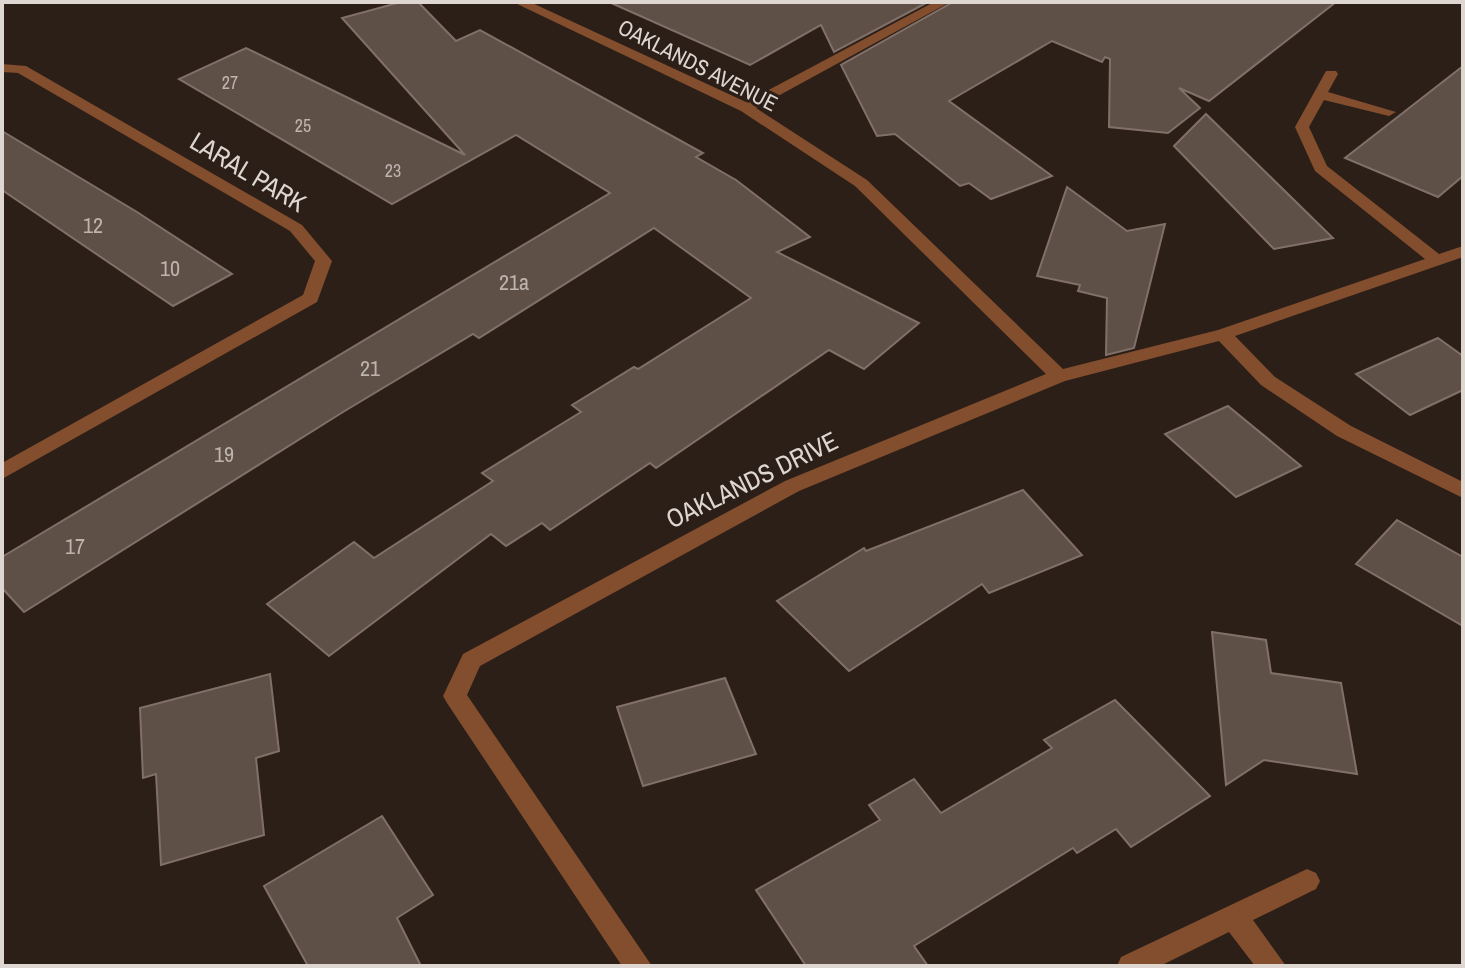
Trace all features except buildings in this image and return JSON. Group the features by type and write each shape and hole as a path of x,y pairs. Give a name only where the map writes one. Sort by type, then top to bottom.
{"street":[{"name":"OAKLANDS AVENUE","path":"519,2 746,108 861,183 1059,376"},
{"path":"746,108 944,2"},
{"name":"LARAL PARK","path":"2,68 21,69 296,228 324,261 311,298 2,472"},
{"path":"1331,74 1302,127 1320,168 1436,259"},
{"path":"1319,94 1389,112"},
{"name":"OAKLANDS DRIVE","path":"638,966 455,696 471,660 792,486 1059,376 1223,334 1463,251"},
{"path":"1223,334 1268,381 1344,431 1463,491"},
{"path":"1131,966 1307,881"},
{"path":"1232,915 1272,966"}]}
